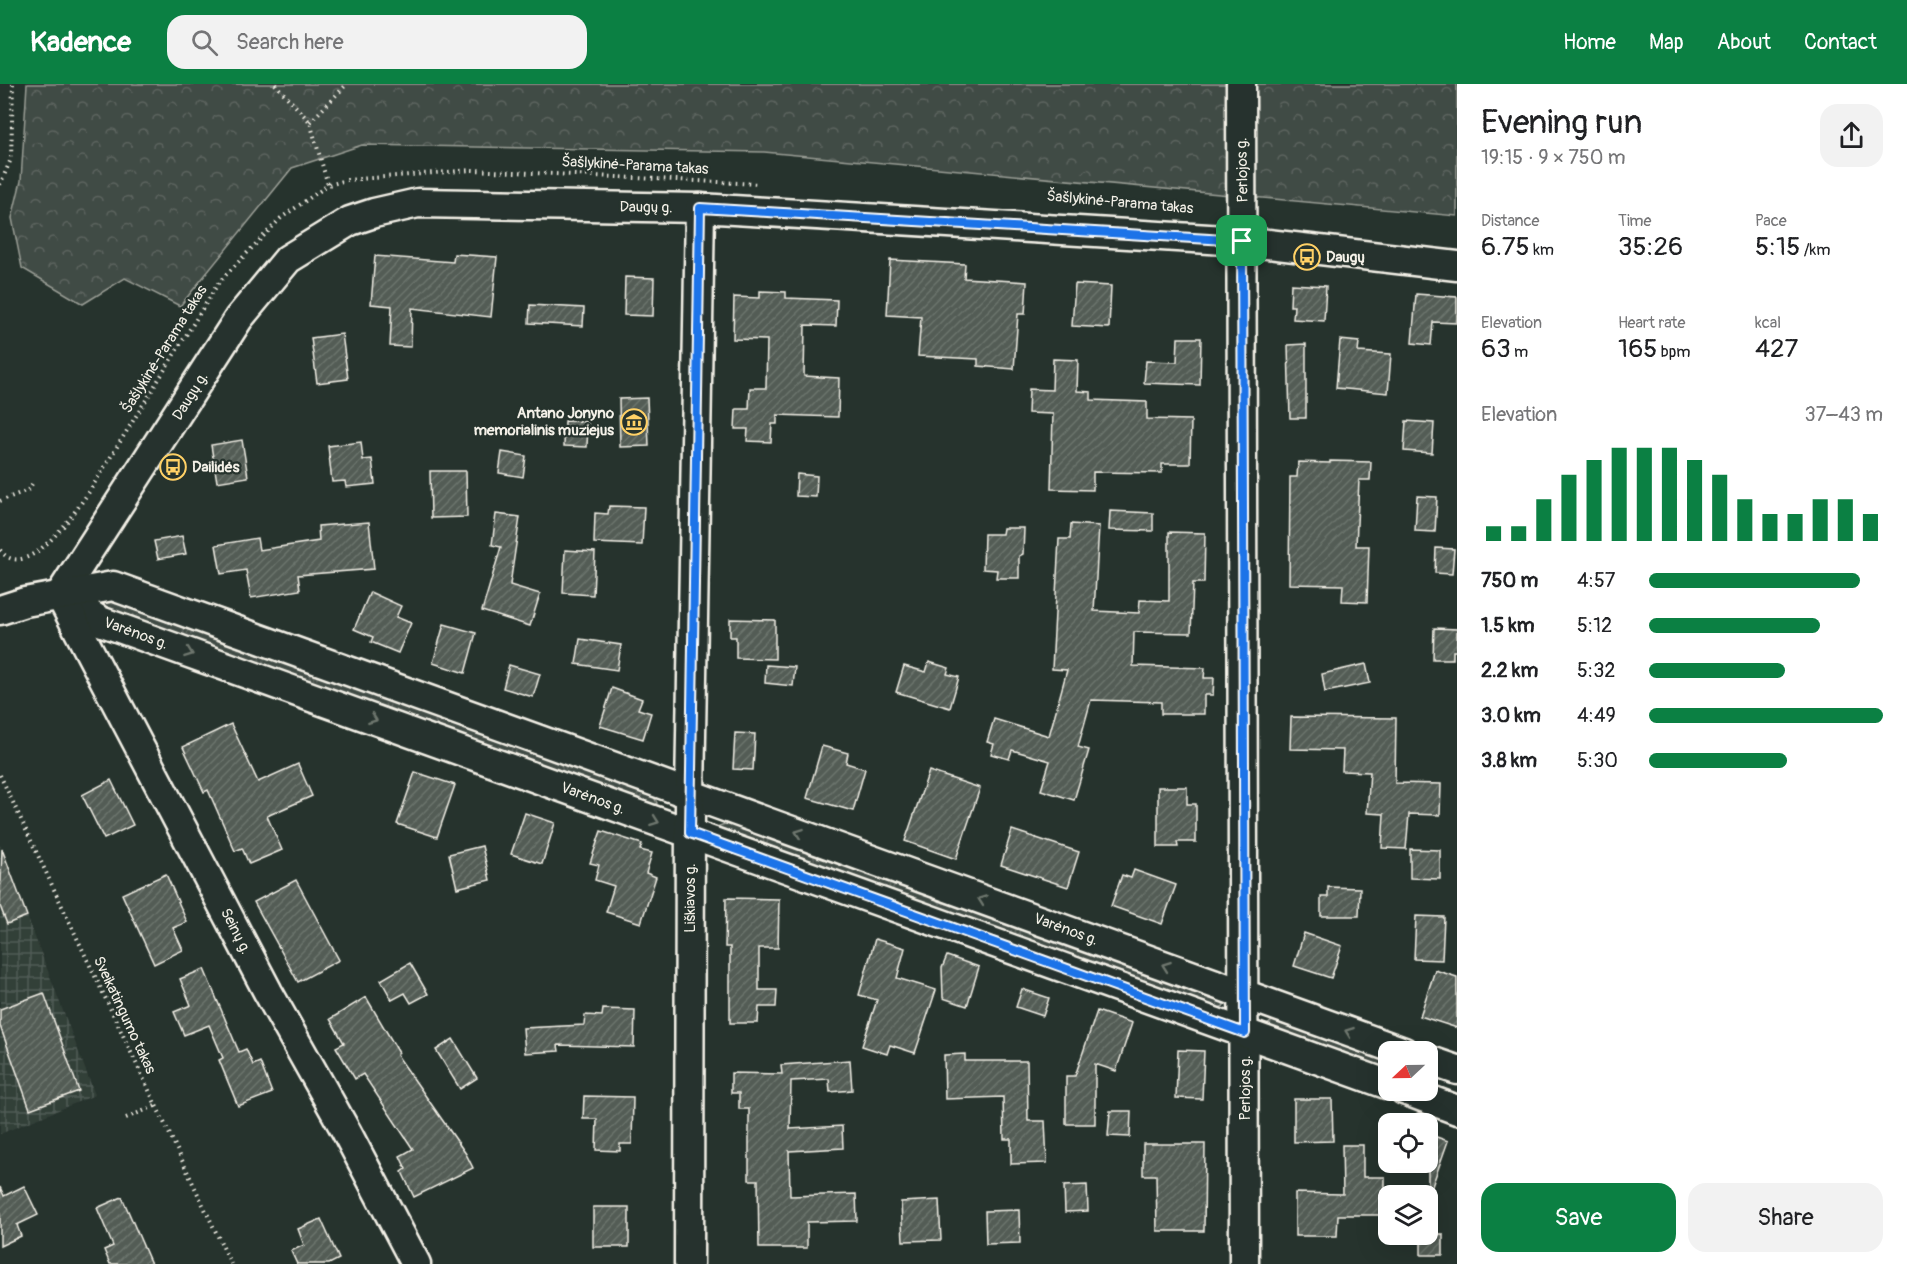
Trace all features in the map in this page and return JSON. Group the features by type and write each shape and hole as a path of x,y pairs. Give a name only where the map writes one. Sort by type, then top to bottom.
{"street":[{"name":"Perlojos g.","path":"1241,84 1244,1264"},
{"name":"Daugų g.","path":"60,595 239,318 288,259 328,232 374,213 418,203 700,208 1242,241 1457,266"},
{"name":"Liškiavos g.","path":"689,1264 690,794 700,208"},
{"name":"Varėnos g.","path":"60,595 113,586 1378,1043"},
{"path":"0,610 60,595"},
{"name":"Varėnos g.","path":"60,595 100,621 1378,1081"},
{"name":"Seinų g.","path":"60,595 268,992 346,1131 416,1264"},
{"path":"1438,1063 1457,1070"},
{"path":"1433,1101 1457,1110"}],"path":[{"path":"0,185 11,159 13,84"},
{"path":"275,84 310,122 328,185"},
{"path":"310,122 347,84"},
{"name":"Šašlykinė-Parama takas","path":"0,550 7,559 17,562 30,556 68,521 89,492 219,282 281,218 328,185 347,180 472,170 764,184"},
{"path":"0,501 28,490 32,483"},
{"name":"Sveikatingumo takas","path":"0,775 154,1106 231,1264"},
{"path":"126,1118 154,1106"}],"shaded area":[{"path":"0,845 95,1095 0,1134"}],"green space":[{"path":"27,84 1457,84 1457,216 764,152 362,145 292,168 180,306 125,278 83,304 22,268 12,218 21,181"},
{"path":"104,598 652,793 657,803 654,807 105,612 99,604"},
{"path":"733,821 1221,998 1224,1006 1216,1009 718,831 719,826"},
{"path":"1273,1020 1378,1053 1378,1071 1266,1026"}],"building":[{"path":"454,254 497,257 491,317 412,308 411,347 390,346 392,306 371,304 375,256 453,262"},
{"path":"890,260 965,264 964,278 1027,282 1025,314 1018,314 1014,369 978,366 978,359 918,356 921,317 887,315"},
{"path":"625,277 654,278 653,316 624,315"},
{"path":"1075,284 1111,286 1109,328 1072,326"},
{"path":"1291,284 1326,286 1324,321 1293,319 1294,306 1290,306"},
{"path":"760,291 786,292 786,298 837,300 836,326 805,325 804,376 839,378 838,417 777,415 777,424 772,424 771,442 747,441 748,429 735,429 736,409 749,409 750,388 766,388 767,340 733,339 734,297 760,298"},
{"path":"1416,294 1457,297 1457,323 1433,322 1431,345 1412,343"},
{"path":"530,305 584,308 583,326 529,323"},
{"path":"342,334 348,379 317,383 311,338"},
{"path":"1178,338 1201,338 1200,385 1144,383 1146,361 1177,362"},
{"path":"1340,340 1359,342 1358,352 1391,354 1388,393 1336,388"},
{"path":"1306,344 1306,418 1290,418 1288,345"},
{"path":"1053,359 1078,360 1077,391 1091,392 1091,400 1147,402 1147,419 1191,420 1190,464 1162,464 1162,473 1093,472 1093,490 1051,489 1053,414 1028,413 1029,389 1052,390"},
{"name":"Antano Jonyno memorialinis muziejus","path":"647,398 649,446 620,447 619,399"},
{"path":"565,421 588,422 587,447 564,446"},
{"path":"1406,421 1434,423 1432,453 1404,451"},
{"path":"242,440 248,477 217,482 211,445"},
{"path":"361,442 363,460 372,459 375,484 346,487 345,481 332,482 328,446"},
{"path":"502,452 526,456 523,477 499,473"},
{"path":"1330,461 1371,462 1370,480 1359,480 1356,546 1369,546 1367,602 1342,601 1343,585 1289,584 1290,477 1297,477 1298,462 1330,463"},
{"path":"430,471 466,471 467,517 431,518"},
{"path":"797,474 817,476 816,497 796,496"},
{"path":"1417,496 1437,497 1435,532 1415,531"},
{"path":"609,506 644,507 642,545 594,543 595,513 608,514"},
{"path":"1110,511 1153,513 1153,531 1109,530"},
{"path":"496,514 520,517 510,585 540,594 530,626 482,611 501,547 492,545"},
{"path":"369,522 374,569 298,575 300,590 251,598 246,570 221,574 216,545 257,538 259,550 319,541 318,526"},
{"path":"1071,524 1099,526 1094,611 1139,613 1140,600 1169,601 1169,532 1205,533 1204,583 1193,583 1191,633 1134,632 1133,666 1205,668 1204,678 1214,678 1213,695 1204,695 1204,714 1161,714 1161,702 1091,700 1078,747 1089,750 1074,800 1041,790 1050,761 1012,750 1009,759 991,754 994,744 987,742 994,719 1049,736 1067,670 1052,669 1059,539 1070,539"},
{"path":"1003,528 1024,528 1023,554 1019,556 1019,578 996,578 997,570 983,569 984,534 1002,534"},
{"path":"182,536 186,554 158,559 154,541"},
{"path":"1436,548 1454,549 1452,574 1435,573"},
{"path":"565,550 595,552 593,595 563,593"},
{"path":"370,592 401,606 396,617 411,623 398,653 371,642 373,637 354,629"},
{"path":"730,619 775,620 775,659 736,658 736,637 730,637"},
{"path":"444,624 476,633 465,673 433,663"},
{"path":"1434,628 1457,629 1457,651 1453,651 1453,659 1433,659"},
{"path":"580,639 621,645 617,670 576,664"},
{"path":"929,662 949,668 947,674 959,677 950,708 896,692 904,666 926,672"},
{"path":"1366,664 1370,683 1325,692 1322,674"},
{"path":"509,665 540,674 533,697 503,688"},
{"path":"766,665 795,667 793,686 765,683"},
{"path":"612,688 642,699 638,709 651,713 643,739 600,726"},
{"path":"1291,717 1396,718 1395,783 1441,784 1440,815 1409,814 1406,849 1382,848 1384,814 1367,813 1370,772 1342,771 1343,750 1290,749"},
{"path":"231,724 258,782 298,764 312,796 267,816 282,850 249,864 242,848 235,851 208,790 204,792 183,747"},
{"path":"735,733 755,734 753,770 733,769"},
{"path":"822,746 848,753 846,763 865,769 853,811 807,798"},
{"path":"929,771 980,788 956,859 905,841"},
{"path":"415,772 455,785 437,837 397,824"},
{"path":"111,780 133,825 104,839 82,795"},
{"path":"1158,787 1187,787 1187,804 1196,804 1196,842 1177,842 1178,847 1158,847"},
{"path":"525,813 555,823 542,864 511,854"},
{"path":"1012,830 1079,852 1068,887 1001,865"},
{"path":"601,831 642,844 640,850 652,853 646,873 656,877 641,923 606,912 614,886 595,880 599,865 590,863"},
{"path":"482,846 490,880 457,888 449,854"},
{"path":"2,849 27,916 7,924 0,906"},
{"path":"1410,849 1440,850 1440,879 1410,878"},
{"path":"1134,870 1176,885 1162,924 1111,906 1122,875 1131,878"},
{"path":"166,874 187,922 173,928 183,950 154,964 122,894"},
{"path":"296,880 339,960 298,982 254,902"},
{"path":"1328,887 1360,888 1359,916 1321,916 1321,897 1328,897"},
{"path":"726,898 779,899 778,948 759,948 759,990 777,990 776,1007 759,1007 758,1023 730,1023 730,947 725,947"},
{"path":"1416,916 1444,917 1442,960 1414,959"},
{"path":"1304,933 1342,946 1331,978 1294,966"},
{"path":"875,939 905,948 897,978 936,990 915,1053 890,1045 887,1054 862,1046 877,1000 859,995"},
{"path":"947,956 979,967 967,1006 943,998 942,968"},
{"path":"410,963 428,994 411,1003 405,993 392,1000 381,980"},
{"path":"204,969 239,1052 246,1049 253,1065 260,1062 272,1093 238,1106 219,1060 223,1058 209,1025 184,1035 174,1012 191,1005 180,979"},
{"path":"1435,970 1457,977 1457,1028 1420,1016"},
{"path":"1022,989 1049,998 1043,1016 1016,1007"},
{"path":"44,993 79,1091 30,1109 0,1026 0,1009"},
{"path":"366,997 399,1053 397,1055 466,1154 473,1168 414,1197 402,1172 406,1169 400,1156 413,1149 363,1074 355,1079 336,1047 344,1043 330,1019"},
{"path":"603,1009 635,1010 634,1047 558,1045 559,1051 525,1053 523,1028 584,1025 585,1015 602,1016"},
{"path":"1097,1011 1132,1023 1116,1071 1095,1064 1095,1124 1066,1124 1066,1076 1075,1076"},
{"path":"453,1039 477,1078 460,1089 436,1050"},
{"path":"1178,1050 1204,1051 1202,1099 1176,1098"},
{"path":"965,1054 965,1061 1027,1061 1028,1121 1045,1121 1047,1163 1011,1164 1011,1139 1004,1139 1003,1097 945,1099 944,1055"},
{"path":"850,1060 852,1090 830,1092 829,1079 791,1081 790,1129 842,1126 843,1148 789,1151 790,1196 856,1194 857,1221 807,1222 807,1248 759,1248 758,1180 749,1180 749,1109 739,1109 739,1093 731,1093 731,1073 782,1074 781,1065"},
{"path":"584,1096 633,1097 632,1144 620,1144 620,1151 596,1150 597,1119 583,1119"},
{"path":"1294,1099 1332,1099 1333,1141 1294,1142"},
{"path":"1110,1111 1131,1111 1130,1137 1108,1136"},
{"path":"1438,1138 1448,1141 1438,1169"},
{"path":"1143,1144 1205,1144 1204,1231 1157,1231 1156,1175 1143,1175"},
{"path":"1342,1145 1363,1145 1363,1177 1385,1177 1385,1185 1378,1185 1378,1215 1338,1215 1337,1236 1295,1236 1295,1193 1343,1194"},
{"path":"1428,1173 1437,1173 1432,1185 1428,1185"},
{"path":"1087,1185 1088,1211 1065,1212 1064,1186"},
{"path":"24,1186 38,1215 17,1225 21,1236 0,1246 0,1187 4,1196"},
{"path":"122,1197 151,1264 110,1264 104,1250 113,1246 97,1208"},
{"path":"939,1200 941,1240 903,1241 901,1202"},
{"path":"593,1207 629,1207 629,1247 593,1247"},
{"path":"1019,1210 1020,1243 986,1244 985,1211"},
{"path":"321,1219 339,1259 329,1264 297,1264 291,1251 304,1245 298,1229"},
{"path":"1438,1234 1443,1234 1443,1255 1421,1255 1421,1245 1438,1245"}],"place":[{"name":"Daugų","path":"1307,257"},
{"name":"Antano Jonyno memorialinis muziejus","path":"634,422"},
{"name":"Dailidės","path":"173,467"}],"route":[{"path":"700,208 1242,241 1245,1033 690,833 700,208"}]}
